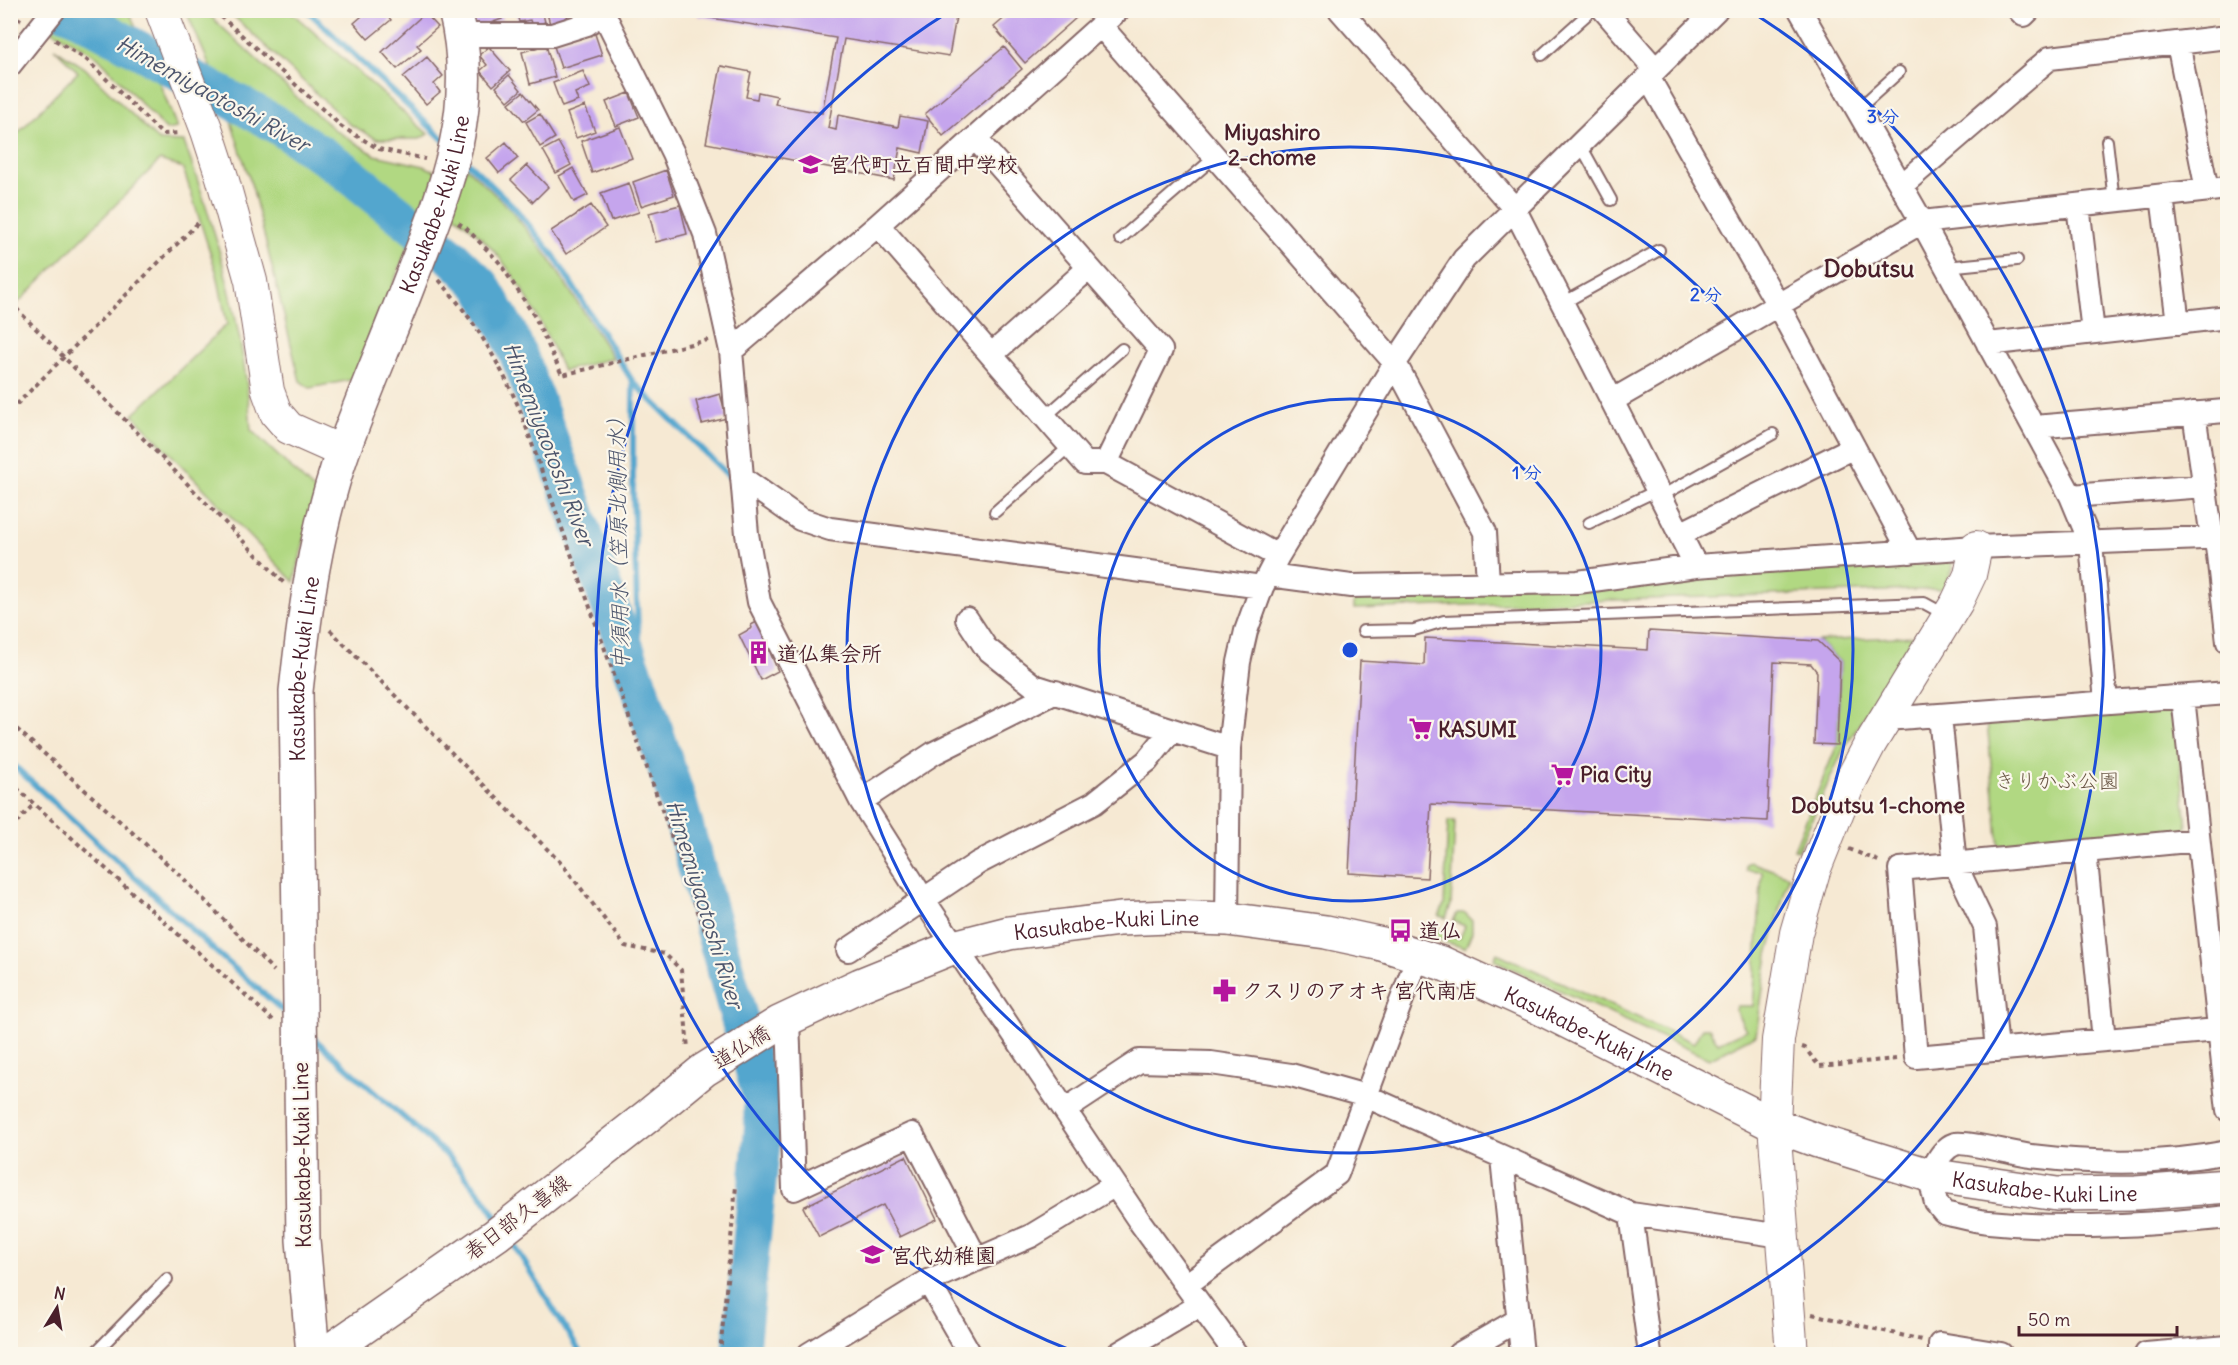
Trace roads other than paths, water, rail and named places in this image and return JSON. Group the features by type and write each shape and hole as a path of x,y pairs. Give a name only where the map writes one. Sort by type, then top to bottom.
{"main road":[{"name":"Kasukabe-Kuki Line","path":"313,1354 303,1239 296,691 305,605 320,529 343,452 450,172 463,104 465,57 458,23"},
{"name":"Kasukabe-Kuki Line","path":"784,1021 860,984 954,947 1010,933 1090,922 1168,917 1227,919 1326,932 1382,944 1444,964 1538,1007 1774,1125 1929,1175 2057,1194 2136,1193 2228,1186"},
{"name":"道仏橋","path":"697,1075 784,1021"},
{"name":"春日部久喜線","path":"325,1354 496,1235 650,1115 697,1075"}],"street":[{"path":"10,64 54,10"},
{"path":"729,343 878,225 1118,10"},
{"path":"1340,10 1514,208 1696,566"},
{"path":"1604,10 1652,73 1910,552"},
{"path":"1227,919 1229,748 1239,662 1246,631 1270,573 1395,363 1464,259 1716,10"},
{"path":"1800,10 1922,222 2071,496 2091,544 2106,701"},
{"path":"2019,10 2024,15 2029,10"},
{"path":"458,23 552,35 587,24 603,11 673,153 705,234 729,343 747,534 759,602 861,801 923,899 1115,1185 1236,1354"},
{"path":"163,16 204,123 251,281 268,391 276,413 289,428 343,452"},
{"path":"1101,26 1395,363 1485,532 1488,582"},
{"path":"1901,186 2050,58 2220,38"},
{"path":"1612,400 1922,222 2217,189 2178,43"},
{"path":"975,138 1161,350 1107,463"},
{"path":"2162,196 2178,322"},
{"path":"2078,205 2093,332"},
{"path":"878,225 1085,463 1107,463 1270,573"},
{"path":"991,355 1089,268"},
{"path":"1988,344 2228,317"},
{"path":"2034,428 2225,411"},
{"path":"2194,413 2205,486 2220,538 2217,546 2228,642"},
{"path":"1680,534 1854,447"},
{"path":"742,478 800,519 830,529 1270,573 1351,586 1578,582 1696,566 1976,548 2220,538"},
{"path":"2071,496 2205,486"},
{"path":"1792,1354 1774,1125 1778,1040 1797,933 1814,871 1848,786 1949,616 1970,575 1976,548"},
{"path":"967,620 986,648 1034,686 1229,748"},
{"path":"861,801 934,753 1056,692"},
{"path":"1886,719 2228,693"},
{"path":"2183,697 2217,1030 2228,1110"},
{"path":"1940,716 1955,864 1985,927 1997,1050"},
{"path":"848,950 978,863 1094,803 1147,761 1172,730"},
{"path":"2198,840 1899,869 1916,1057 2217,1030"},
{"path":"2085,851 2104,1040"},
{"path":"1186,1285 1337,1174 1418,956"},
{"path":"784,1021 794,1189 912,1134 977,1260"},
{"path":"1065,1110 1139,1061 1211,1063 1291,1075 1366,1096 1631,1214 1782,1236"},
{"path":"2228,1152 2142,1162 2090,1161 2030,1156 1956,1143 1944,1150 1929,1175 1936,1203 1944,1213 1986,1222 2043,1226 2157,1224 2228,1217"},
{"path":"1502,1158 1522,1354"},
{"path":"809,1354 928,1281 1031,1236 1115,1185"},
{"path":"1631,1214 1650,1354"},
{"path":"928,1281 970,1354"},
{"path":"1118,1354 1200,1305"},
{"path":"1459,1354 1518,1320"},
{"path":"2146,1354 2228,1347"},
{"path":"1940,1349 2001,1354"}],"lane":[{"path":"1542,56 1592,10"},
{"path":"1857,110 1899,72"},
{"path":"2107,141 2114,201"},
{"path":"1580,144 1611,200"},
{"path":"1120,239 1216,156"},
{"path":"1563,303 1659,250"},
{"path":"1947,267 2017,260"},
{"path":"1045,417 1122,349"},
{"path":"1589,523 1659,493 1773,434"},
{"path":"995,512 1070,446"},
{"path":"1363,631 1414,630 1444,621 1924,603 1949,616"},
{"path":"94,1354 167,1279"}],"waterway":[{"name":"Himemiyaotoshi River","path":"62,10 274,123 340,167 451,256 481,285 508,332 524,368 650,717 679,806 762,1099 763,1129 740,1354"},
{"name":"中須用水（笠原北側用水）","path":"307,10 446,142"},
{"name":"中須用水（笠原北側用水）","path":"462,157 513,206 554,256 633,382 633,495 640,687"},
{"path":"633,382 737,484"},
{"path":"10,762 289,1016"},
{"path":"312,1037 450,1158 483,1197 499,1221"},
{"path":"509,1237 581,1354"}],"place":[{"name":"宮代町立百間中学校","path":"811,164"},
{"name":"道仏集会所","path":"759,653"},
{"name":"KASUMI","path":"1420,729"},
{"name":"Pia City","path":"1562,774"},
{"name":"道仏","path":"1401,930"},
{"name":"クスリのアオキ 宮代南店","path":"1224,990"},
{"name":"宮代幼稚園","path":"873,1255"}],"district":[{"name":"Miyashiro 2-chome","path":"1272,144"},
{"name":"Dobutsu","path":"1869,268"},
{"name":"Dobutsu 1-chome","path":"1878,805"}],"park label":[{"name":"きりかぶ公園","path":"2057,780"}]}
